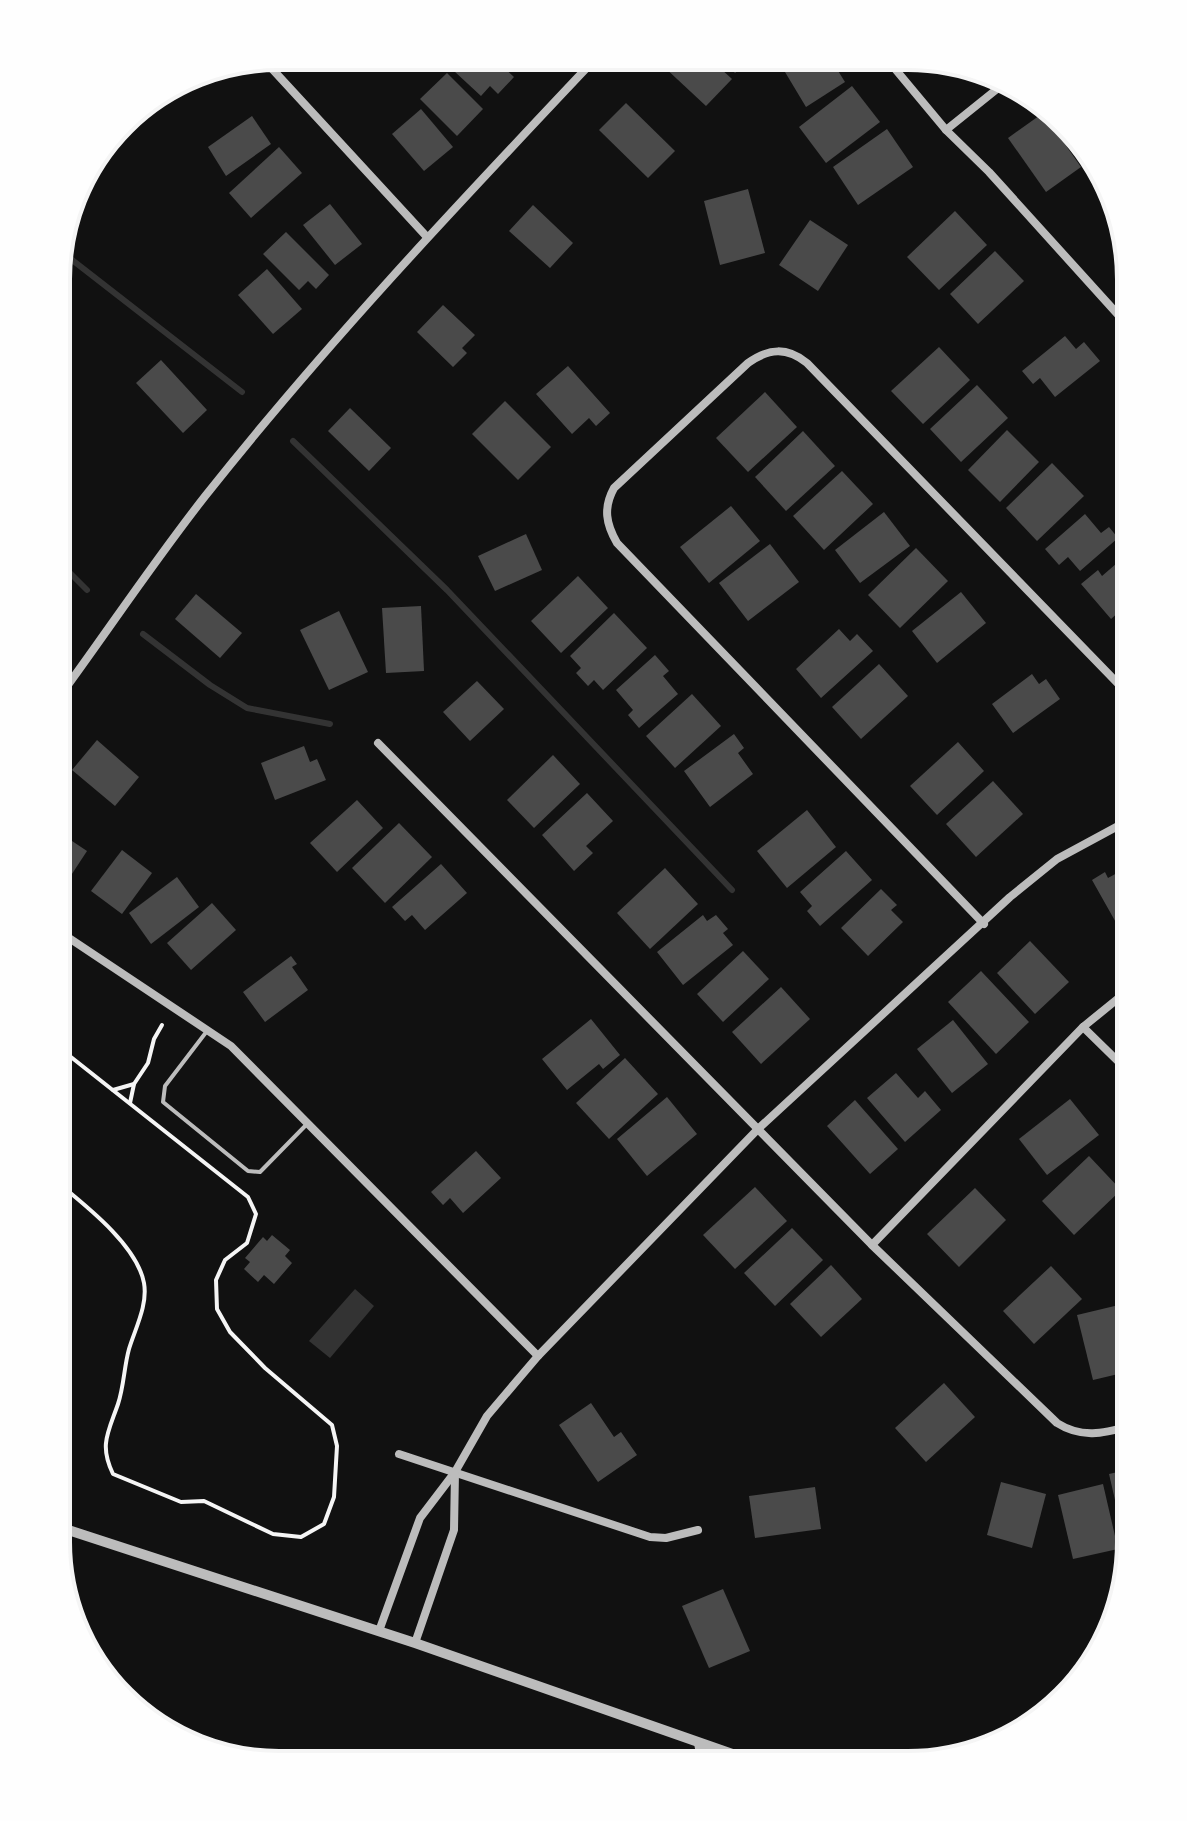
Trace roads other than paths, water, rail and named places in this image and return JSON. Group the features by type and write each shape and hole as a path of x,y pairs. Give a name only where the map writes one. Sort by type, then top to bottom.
{"street":[{"path":"273,70 427,237"},
{"path":"70,682 214,486 427,237 585,70"},
{"path":"896,70 946,130 989,172 1117,314"},
{"path":"946,130 996,90"},
{"path":"984,924 617,543 609,530 606,515 607,501 614,488 748,363 766,352 777,350 798,356 1117,683"},
{"path":"378,743 757,1130 1057,1423 1071,1432 1095,1434 1117,1429"},
{"path":"379,1631 420,1518 455,1472 487,1416 538,1356 757,1130 1033,877 1057,859 1117,827"},
{"path":"70,939 208,1029 240,1054 538,1356"},
{"path":"872,1245 1083,1027 1117,999"},
{"path":"1083,1027 1117,1060"},
{"path":"399,1454 650,1537 666,1538 698,1530"},
{"path":"415,1643 454,1530 455,1472"},
{"path":"70,1531 415,1643 723,1751"},
{"path":"699,1743 701,1751"}],"lane":[{"path":"208,1029 165,1086 163,1102 248,1171 260,1172 308,1123"}],"waterway":[{"path":"71,259 242,392"},
{"path":"293,441 447,590 732,890"},
{"path":"70,573 87,590"},
{"path":"143,634 210,685 247,708 330,724"}]}
